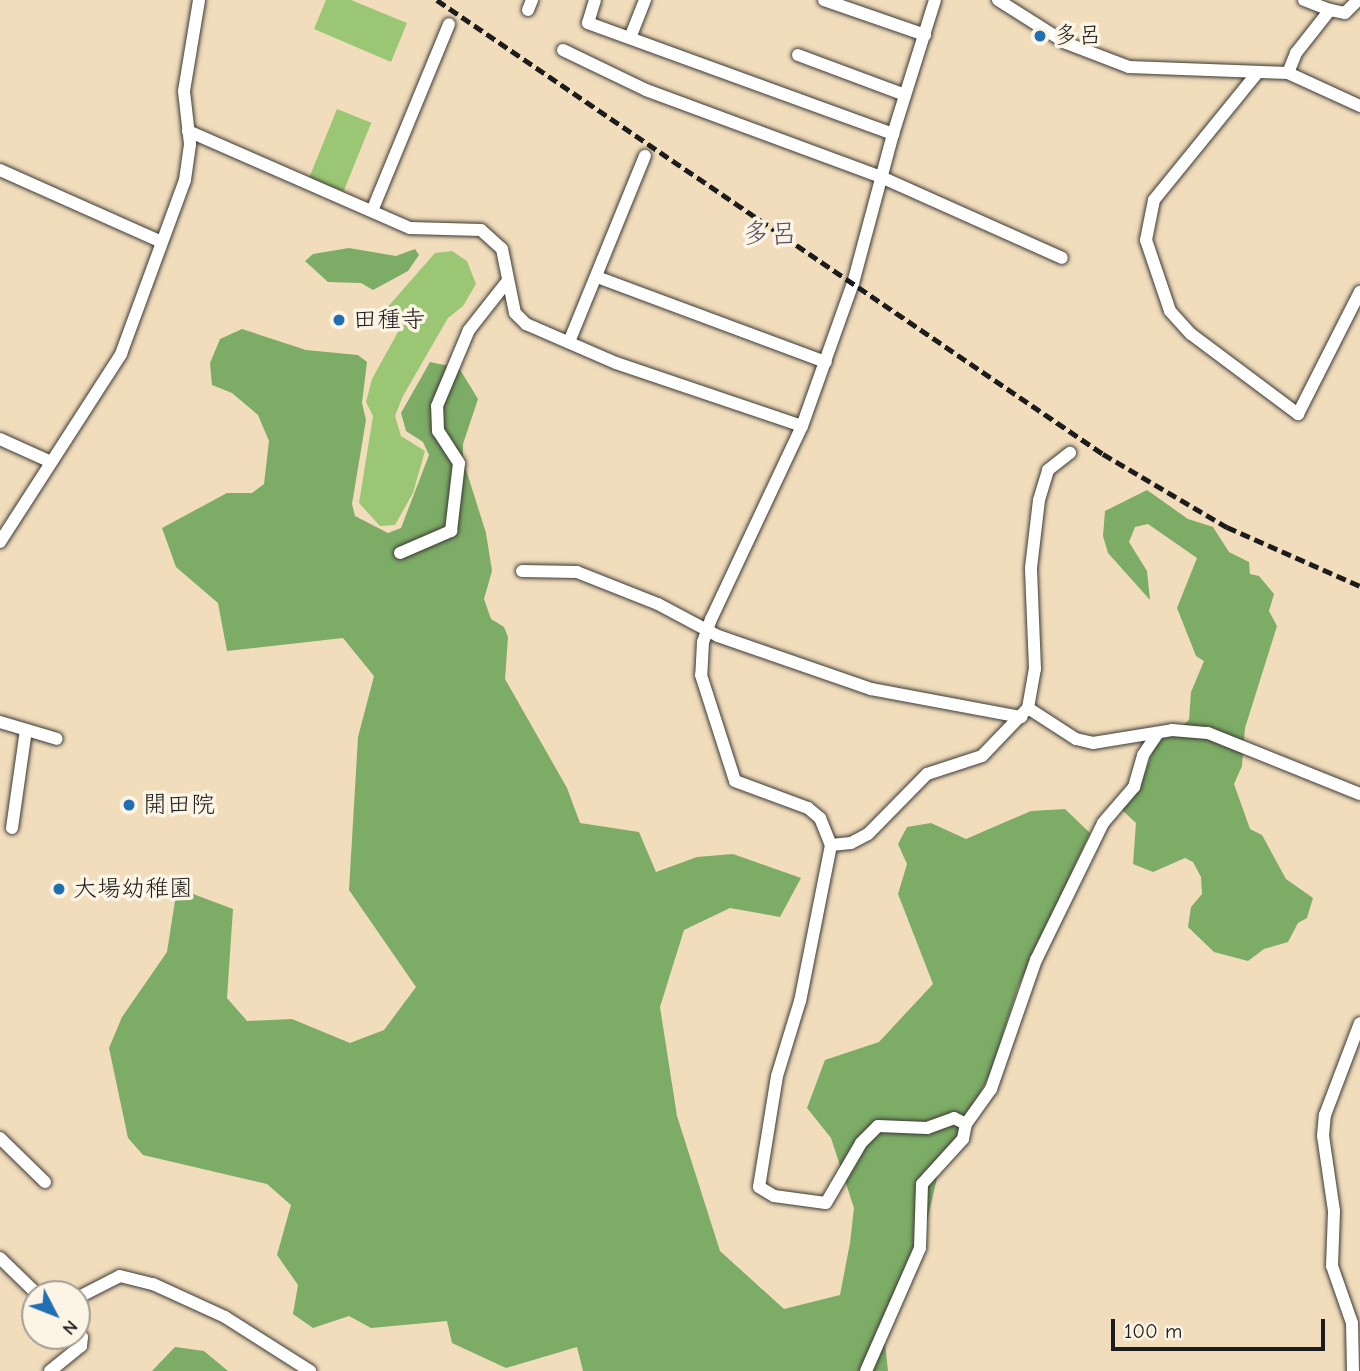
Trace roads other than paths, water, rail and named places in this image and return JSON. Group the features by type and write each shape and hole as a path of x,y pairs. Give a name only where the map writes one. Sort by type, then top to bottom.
{"street":[{"path":"0,542 121,354 185,180 188,131 184,90 199,0"},
{"path":"595,0 588,23 892,134"},
{"path":"630,38 645,0"},
{"path":"824,0 925,35"},
{"path":"935,0 892,134 853,284 826,362 802,426 706,630 701,652 702,685 735,781 808,808 820,818 831,845 800,1001 777,1076 759,1187 774,1196 826,1203 862,1143 878,1126 927,1128 954,1118 965,1125"},
{"path":"998,0 1066,43 1129,67 1288,73 1360,106"},
{"path":"1304,0 1345,13 1358,0"},
{"path":"1288,73 1296,53 1330,10"},
{"path":"372,211 449,24"},
{"path":"563,50 646,90 881,177 1062,258"},
{"path":"798,55 905,95"},
{"path":"1258,72 1154,200 1146,240 1170,311 1191,334 1298,414 1360,292"},
{"path":"188,131 410,228 481,230 502,249 506,283 515,313 526,324 616,363 802,426"},
{"path":"569,342 645,156"},
{"path":"0,170 162,242"},
{"path":"597,277 826,362"},
{"path":"400,554 451,531 459,463 438,431 437,406 469,330 506,283"},
{"path":"0,439 51,462"},
{"path":"831,845 851,843 868,834 927,774 982,756 1025,712 1035,669 1031,558 1039,500 1048,470 1070,453"},
{"path":"522,571 577,572 659,604 706,630 871,689 1025,712 1085,742 1181,729 1208,733 1360,794"},
{"path":"0,722 57,739"},
{"path":"12,828 26,730"},
{"path":"866,1371 920,1248 922,1184 963,1139 965,1125 997,1078 1021,995 1102,823 1134,787 1143,755 1157,734"},
{"path":"1353,1371 1352,1323 1332,1266 1334,1211 1323,1136 1325,1115 1360,1023"},
{"path":"0,1138 45,1182"},
{"path":"0,1258 23,1280"},
{"path":"91,1291 120,1276 153,1284 225,1317 310,1371"},
{"path":"50,1371 75,1350"}],"railway":[{"path":"437,0 1103,454 1227,527 1360,586"}],"place":[{"name":"多呂","path":"1040,36"},
{"name":"田種寺","path":"339,320"},
{"name":"開田院","path":"129,805"},
{"name":"大場幼稚園","path":"59,889"}],"district":[{"name":"多呂","path":"770,234"}]}
